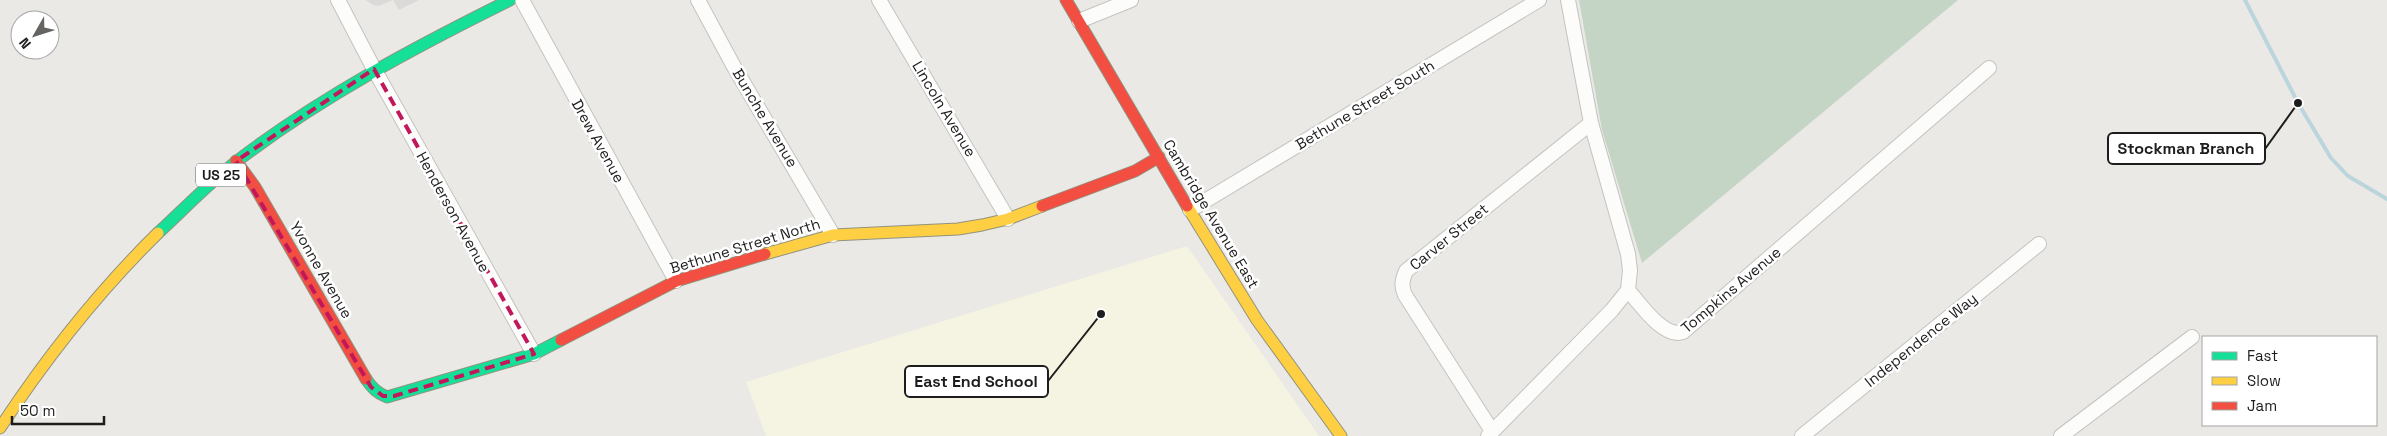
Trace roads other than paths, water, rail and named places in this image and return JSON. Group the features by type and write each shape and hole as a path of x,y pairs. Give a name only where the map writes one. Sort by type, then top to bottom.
{"main road":[{"name":"US 25","path":"0,428 62,339 101,292 154,237 236,162 309,110 374,70 510,0"},
{"name":"Cambridge Avenue East","path":"1066,0 1257,320 1341,436"},
{"name":"Bethune Street North","path":"379,394 394,396 534,354 676,281 833,234 958,229 1008,219 1135,171 1159,158"},
{"name":"Yvonne Avenue","path":"236,162 259,194 371,387 379,394"}],"street":[{"name":"Henderson Avenue","path":"338,0 374,70 534,354"},
{"name":"Drew Avenue","path":"522,0 676,281"},
{"name":"Bunche Avenue","path":"698,0 733,65 833,234"},
{"name":"Lincoln Avenue","path":"879,0 1008,219"},
{"path":"1079,21 1131,0"},
{"name":"Bethune Street South","path":"1190,210 1540,0"},
{"path":"1490,434 1612,310 1628,290 1630,270 1628,254 1591,123 1568,0"},
{"name":"Tompkins Avenue","path":"1628,290 1667,331 1677,334 1683,332 1989,68"},
{"name":"Carver Street","path":"1490,434 1405,295 1402,285 1403,277 1406,272 1591,123"},
{"name":"Independence Way","path":"1802,436 2039,244"},
{"path":"2061,436 2192,337"}],"waterway":[{"path":"2245,0 2298,103 2331,158 2348,176 2387,199"}],"place":[{"name":"Stockman Branch","path":"2298,103"},
{"name":"East End School","path":"1101,314"}]}
